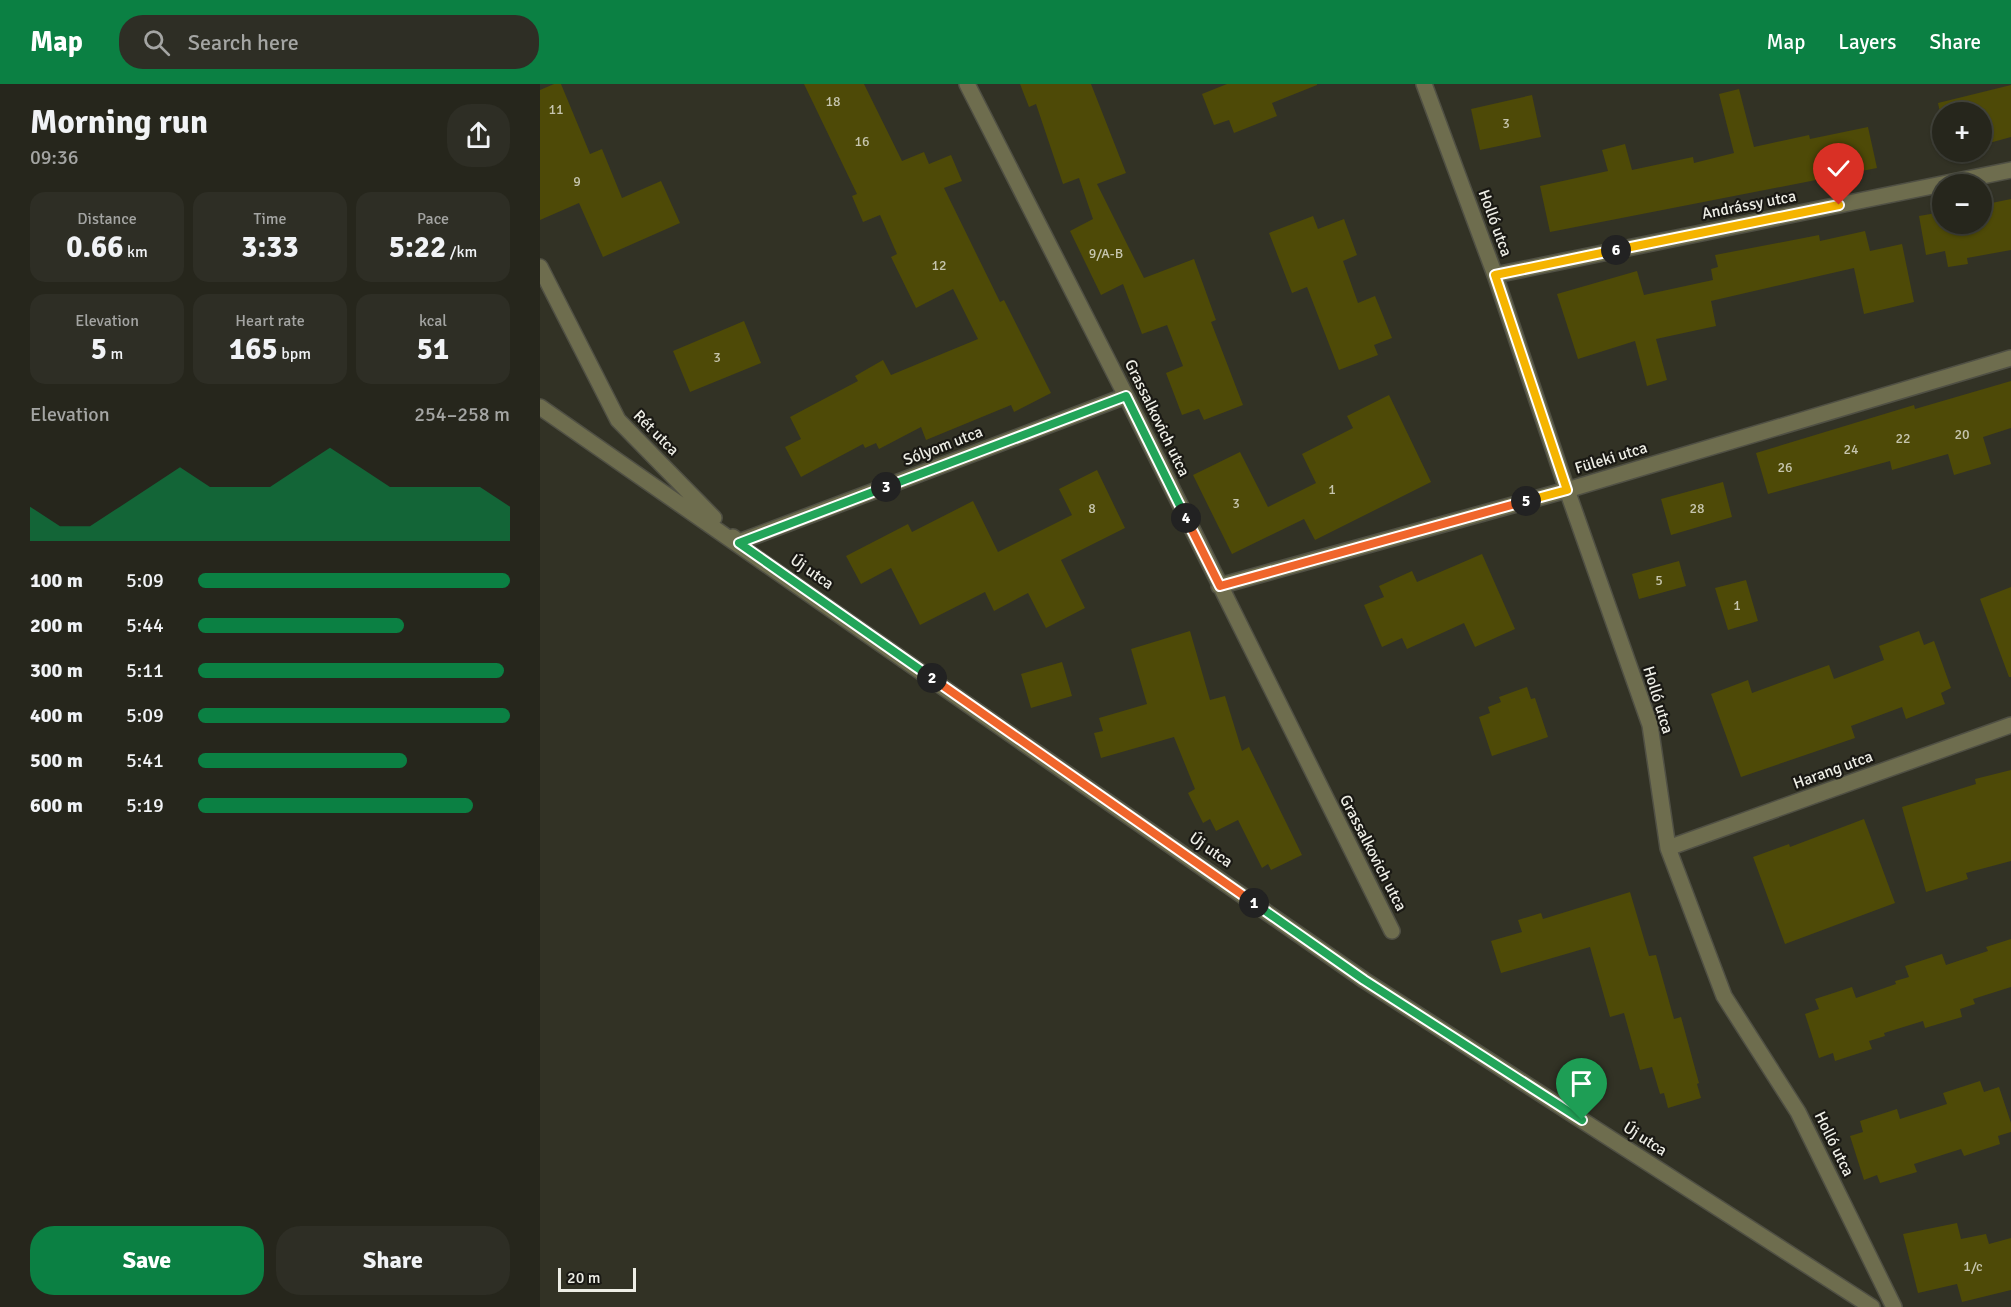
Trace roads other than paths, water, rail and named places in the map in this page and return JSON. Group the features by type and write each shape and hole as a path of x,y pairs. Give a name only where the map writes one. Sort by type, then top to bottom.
{"street":[{"name":"Grassalkovich utca","path":"967,84 1126,396 1392,931"},
{"name":"Holló utca","path":"1424,84 1495,275 1567,490 1650,725 1668,848 1724,996 1798,1112 1894,1307"},
{"name":"Andrássy utca","path":"1495,275 2011,170"},
{"name":"Rét utca","path":"540,267 618,420 739,543"},
{"name":"Füleki utca","path":"1220,586 1567,490 2011,358"},
{"name":"Sólyom utca","path":"739,543 1126,396"},
{"name":"Új utca","path":"540,406 1364,980 1872,1307"},
{"name":"Harang utca","path":"1668,848 2011,725"}]}
